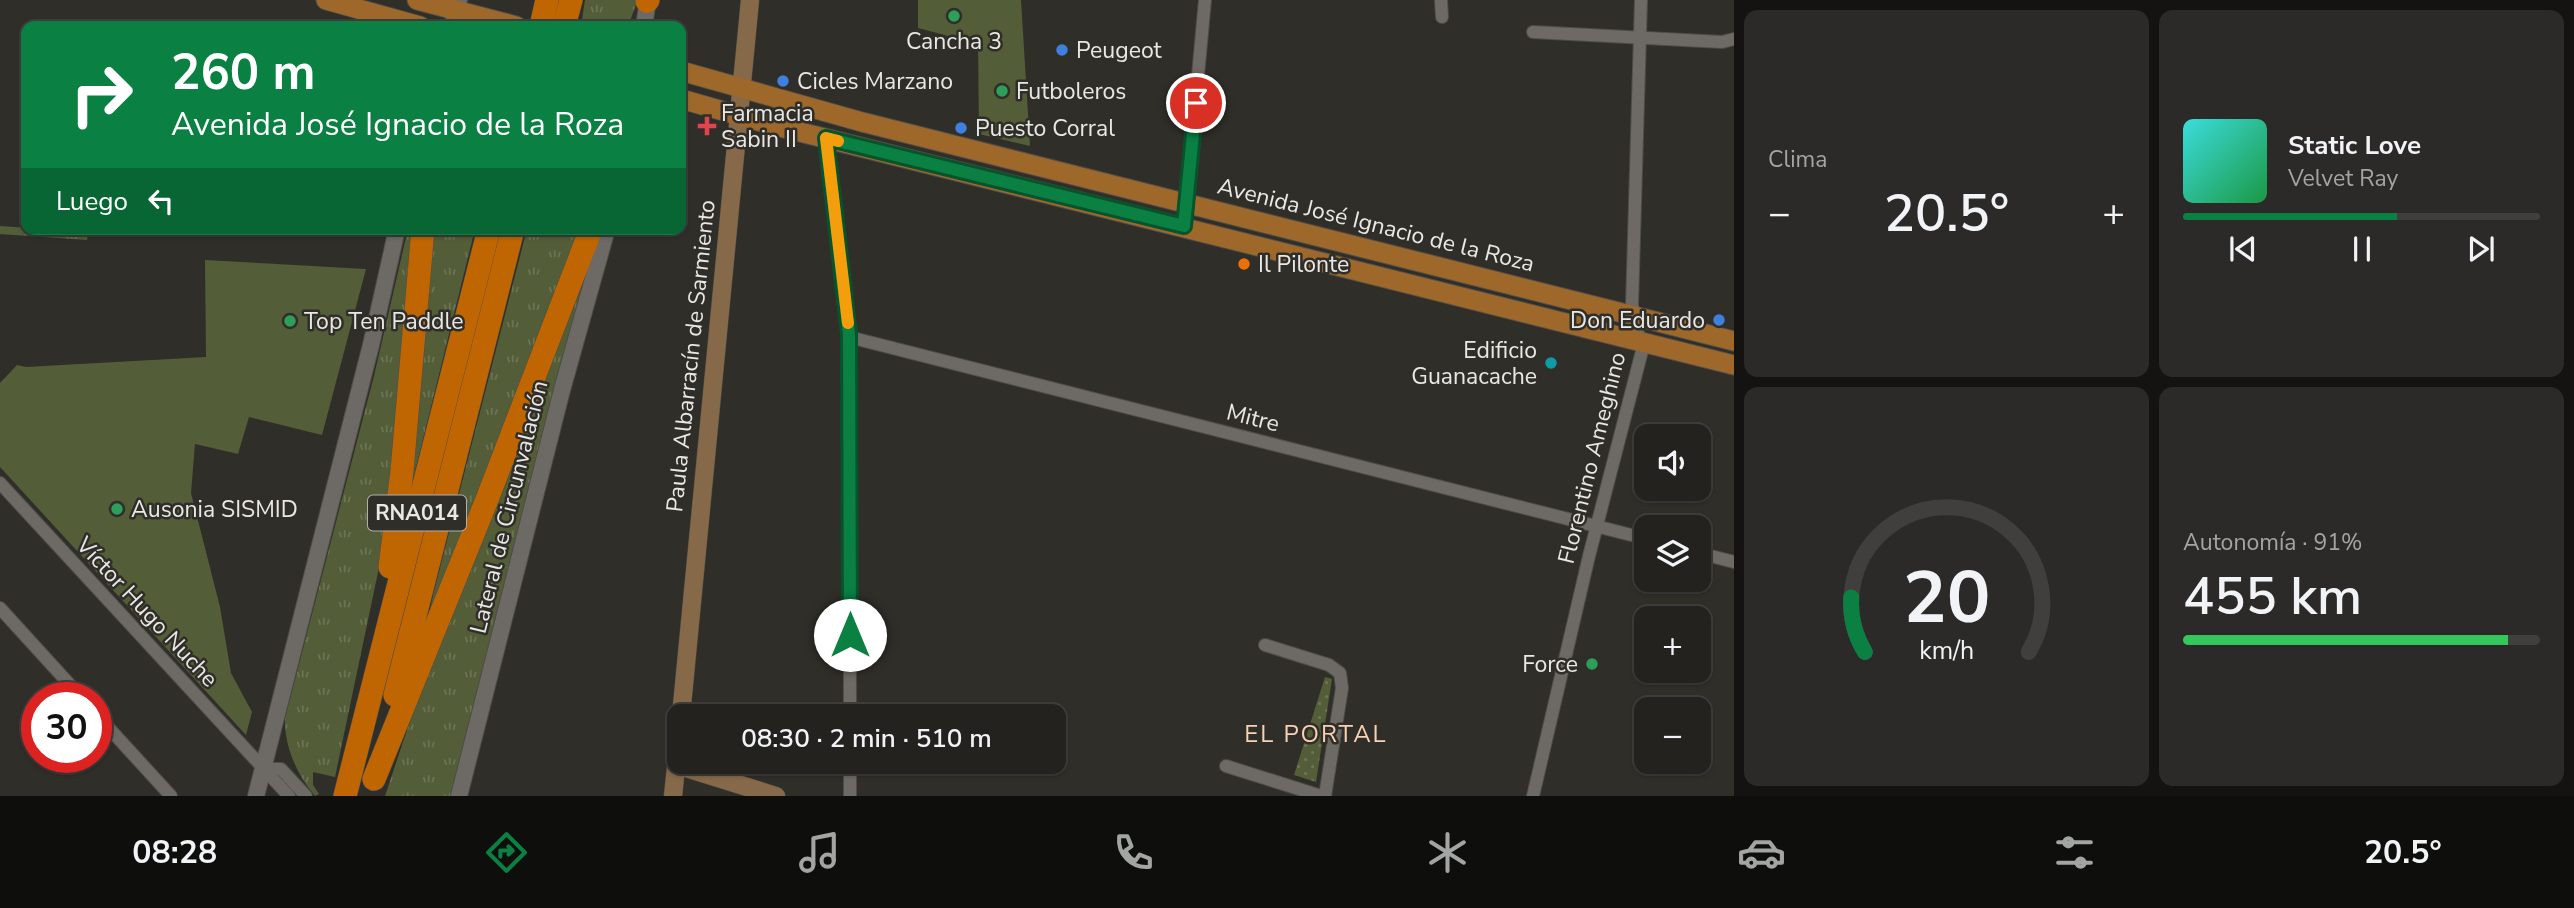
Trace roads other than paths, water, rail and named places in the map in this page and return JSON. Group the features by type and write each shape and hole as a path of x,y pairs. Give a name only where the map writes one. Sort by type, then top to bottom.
{"highway":[{"path":"545,21 563,1"},
{"path":"563,1 564,21"},
{"path":"352,766 396,524 422,235"},
{"name":"RNA014","path":"345,796 487,235"},
{"name":"RNA014","path":"372,787 511,235"},
{"path":"372,787 589,235"}],"main road":[{"path":"326,0 402,21"},
{"path":"418,0 495,21"},
{"name":"Paula Albarracín de Sarmiento","path":"682,704 750,0"},
{"name":"Avenida José Ignacio de la Roza","path":"686,72 862,122 1734,341"},
{"name":"Avenida José Ignacio de la Roza","path":"686,100 826,138 1734,365"},
{"path":"673,796 675,774"},
{"path":"705,774 776,796"}],"street":[{"path":"644,21 648,0"},
{"path":"1184,226 1206,0"},
{"path":"1441,0 1441,17"},
{"name":"Florentino Ameghino","path":"1533,796 1642,351 1632,305 1641,0"},
{"path":"1533,32 1723,42 1734,39"},
{"path":"826,138 849,337 850,704"},
{"path":"256,796 368,357 396,235"},
{"name":"Lateral de Circunvalación","path":"459,796 565,378 605,235"},
{"name":"Mitre","path":"849,337 1634,537"},
{"name":"Víctor Hugo Nuche","path":"0,483 289,796"},
{"path":"1711,556 1734,562"},
{"path":"1,613 67,682"},
{"path":"1226,766 1323,796 1342,688 1340,673 1329,665 1265,645"},
{"path":"112,731 171,796"},
{"name":"Víctor Hugo Nuche","path":"263,769 281,769 306,796"},
{"path":"850,774 850,796"}],"place":[{"name":"Cancha 3","path":"954,16"},
{"name":"Peugeot","path":"1062,50"},
{"name":"Cicles Marzano","path":"783,81"},
{"name":"Futboleros","path":"1002,91"},
{"name":"Farmacia Sabin II","path":"707,126"},
{"name":"Puesto Corral","path":"961,128"},
{"name":"Il Pilonte","path":"1244,264"},
{"name":"Don Eduardo","path":"1719,320"},
{"name":"Top Ten Paddle","path":"290,321"},
{"name":"Edificio Guanacache","path":"1551,363"},
{"name":"Ausonia SISMID","path":"117,509"},
{"name":"Force","path":"1592,664"}],"district":[{"name":"EL PORTAL","path":"1316,734"}]}
